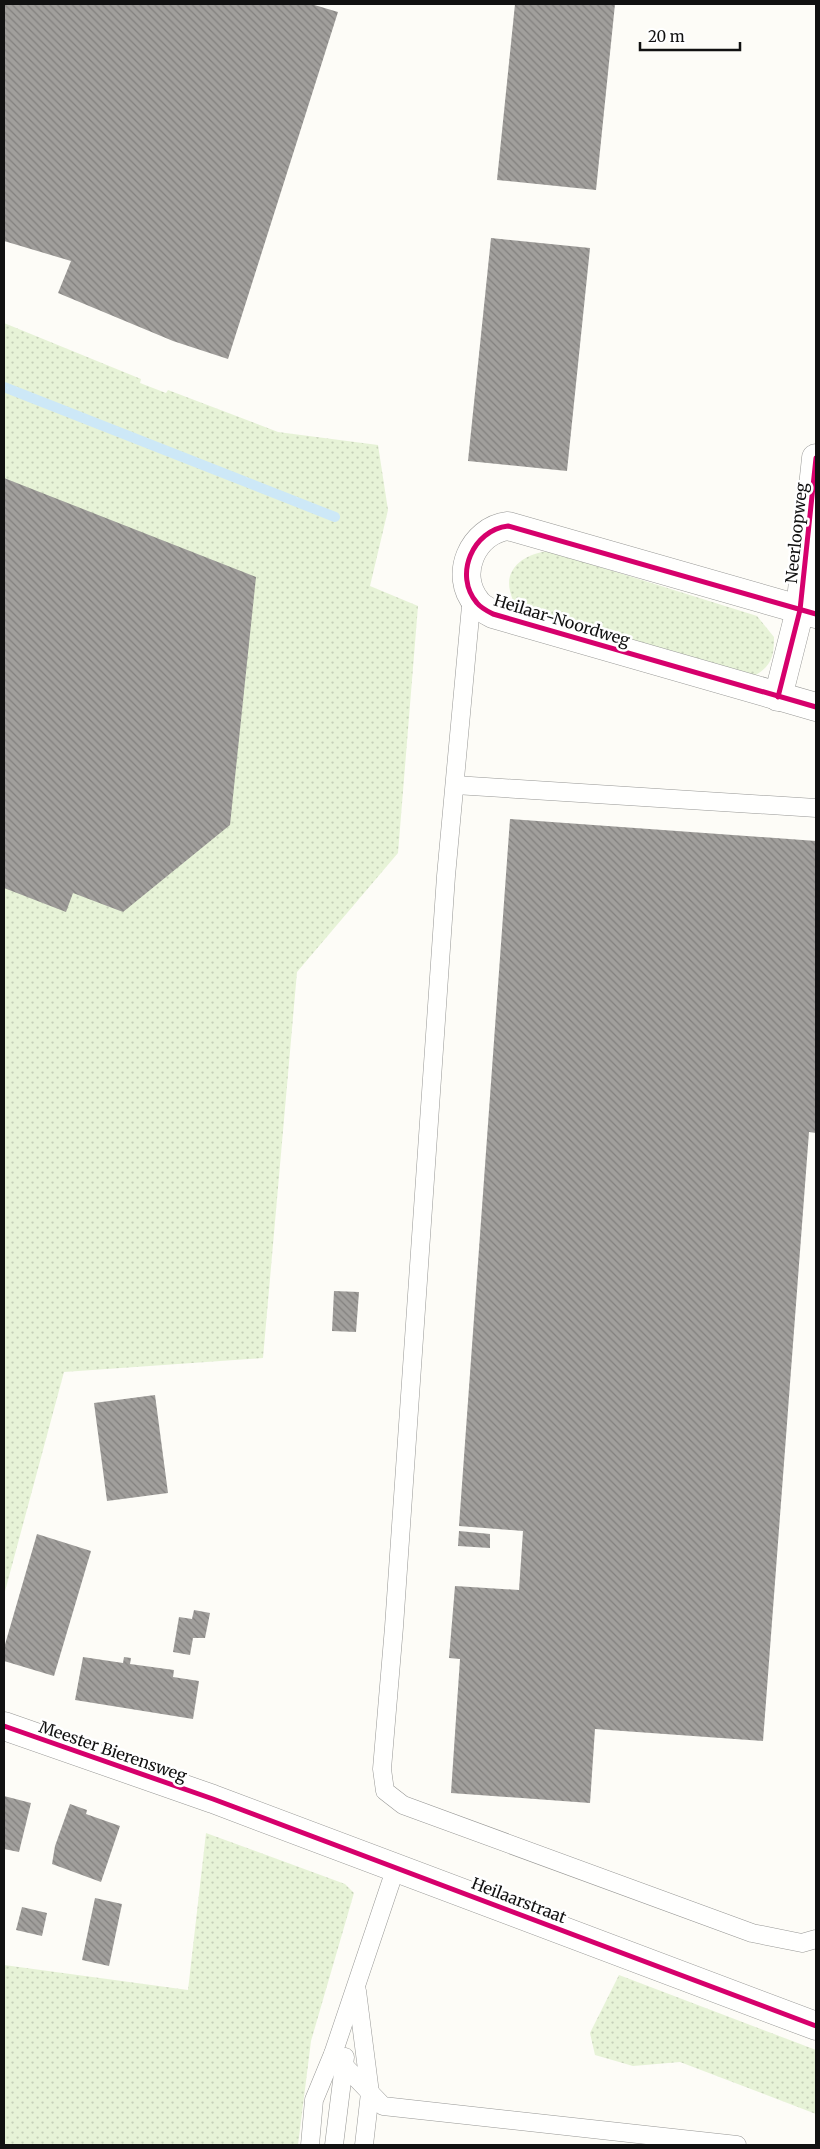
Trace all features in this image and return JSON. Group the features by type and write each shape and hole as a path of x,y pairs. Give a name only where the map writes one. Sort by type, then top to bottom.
{"street":[{"name":"Neerloopweg","path":"778,697 808,612 816,458"},
{"name":"Heilaar-Noordweg","path":"808,612 508,526 498,527 488,532 473,548 467,575 472,595 477,603 493,614 816,707"},
{"name":"Meester Bierensweg","path":"4,1726 213,1799"},
{"name":"Heilaarstraat","path":"213,1799 816,2026"}],"lane":[{"path":"472,595 446,886 395,1617 382,1769 385,1791 404,1805 752,1933 802,1943 816,1940"},
{"path":"455,785 816,808"},
{"path":"334,2145 339,2059 357,1985 396,1867"},
{"path":"357,1985 370,2093 364,2145"},
{"path":"339,2059 383,2106 737,2145"},
{"path":"310,2145 314,2100 339,2059"}],"green space":[{"path":"4,323 141,379 140,383 166,393 168,390 278,432 378,445 388,510 370,586 418,606 398,853 297,972 263,1358 64,1372 4,1595"},
{"path":"549,551 757,616 774,637 771,660 765,668 754,676 525,614 512,598 509,582 511,574 519,562 541,552"},
{"path":"206,1833 345,1884 354,1893 311,2041 298,2145 4,2145 4,1965 188,1990"},
{"path":"619,1975 816,2050 816,2114 680,2062 633,2066 595,2055 590,2033"}],"building":[{"path":"4,4 311,4 338,12 228,359 173,341 58,293 71,261 4,241"},
{"path":"515,4 615,4 596,190 497,180"},
{"path":"491,238 590,248 567,471 468,461"},
{"path":"4,478 256,577 230,825 123,912 73,893 66,912 4,888"},
{"path":"510,819 816,841 816,1133 809,1132 763,1741 595,1729 590,1803 451,1793 460,1659 449,1658 455,1586 519,1590 523,1531 459,1526"},
{"path":"334,1291 359,1292 356,1332 332,1331"},
{"path":"155,1395 168,1493 107,1501 94,1403"},
{"path":"459,1531 490,1534 490,1548 458,1546"},
{"path":"37,1534 91,1551 54,1676 4,1661 4,1648"},
{"path":"194,1610 210,1613 205,1638 193,1638 190,1655 173,1652 179,1617 192,1619"},
{"path":"83,1657 123,1663 124,1657 131,1658 130,1664 174,1670 173,1677 199,1681 193,1719 75,1700"},
{"path":"4,1796 31,1803 19,1852 4,1849"},
{"path":"70,1804 87,1810 86,1814 120,1826 101,1882 52,1864 55,1846"},
{"path":"95,1898 122,1904 109,1966 82,1960"},
{"path":"22,1907 47,1913 42,1936 16,1930"}],"waterway":[{"path":"4,387 335,517"}],"cycle path":[{"path":"778,697 800,610 816,458"},
{"path":"816,614 508,526 496,529 485,536 476,545 467,567 467,580 470,592 479,605 493,614 816,707"},
{"path":"4,1726 213,1799 816,2026"}]}
